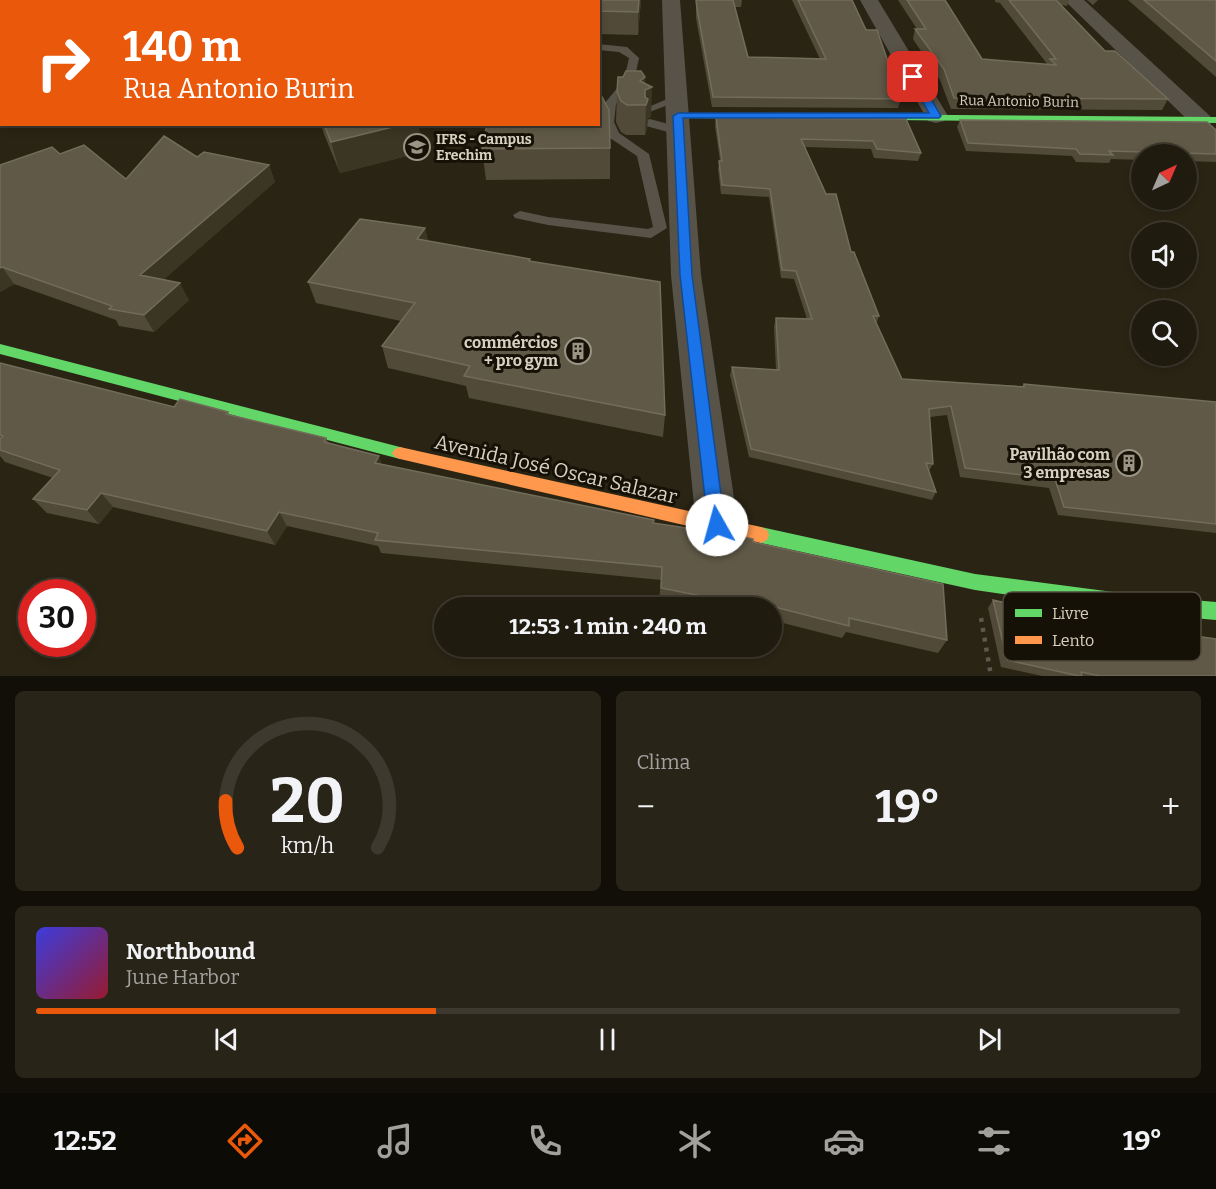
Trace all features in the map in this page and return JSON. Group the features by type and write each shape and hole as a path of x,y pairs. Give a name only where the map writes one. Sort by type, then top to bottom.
{"main road":[{"name":"Rua Antonio Burin","path":"671,117 936,116 1208,120"},
{"name":"Avenida José Oscar Salazar","path":"0,349 456,467 975,582 1048,592"},
{"name":"Avenida José Oscar Salazar","path":"1201,609 1216,610"}],"street":[{"path":"671,0 671,117 686,275 717,525"},
{"path":"869,0 936,116"},
{"path":"1073,0 1208,120"}],"lane":[{"path":"520,215 548,221 651,234 660,228 643,154 614,135 615,117 610,104 629,81 634,58 630,52 622,49 600,47"},
{"path":"647,110 671,117"}],"path":[{"path":"986,643 992,676"}],"building":[{"path":"600,0 639,0 638,12 600,11"},
{"path":"696,0 733,0 748,57 826,59 798,0 852,0 866,30 877,30 901,99 713,97"},
{"path":"907,0 945,0 982,59 1056,65 1050,59 1056,59 1009,0 1056,0 1105,51 1115,51 1168,99 954,98 944,69 915,29 926,29"},
{"path":"1144,0 1216,0 1216,61"},
{"path":"626,71 641,71 645,77 640,81 652,87 645,90 645,97 648,99 646,105 627,105 621,101 617,92 618,77 623,77"},
{"path":"600,93 609,110 610,148 482,149 487,126 600,126"},
{"path":"716,118 906,119 921,153 877,149 873,141 801,139 826,194 836,194 851,252 854,252 879,316 873,316 902,379 1024,387 1024,384 1216,402 1216,524 1064,507 1055,479 965,468 951,406 929,409 933,464 926,463 936,492 751,449 732,367 779,370 776,318 812,319 796,271 782,270 770,189 722,185 719,161 722,161"},
{"path":"960,120 1207,122 1216,130 1216,154 1197,153 1197,144 1131,144 1131,152 1109,151 1113,155 1080,154 1076,149 968,143"},
{"path":"325,126 397,126 331,142"},
{"path":"164,136 197,157 204,152 269,165 140,275 180,283 144,315 109,309 112,306 0,268 0,165 52,147 60,154 84,145 126,179"},
{"path":"360,219 425,228 417,239 530,259 529,261 660,282 665,415 464,376 470,366 382,346 415,303 308,282"},
{"path":"0,363 174,407 180,399 228,412 226,414 326,438 324,442 379,456 375,463 654,520 653,523 740,536 753,539 753,542 943,584 947,640 849,618 849,626 782,609 782,597 706,597 661,588 662,567 375,540 378,533 279,512 267,531 101,493 87,510 33,499 60,470 0,450 0,439 3,436 0,435"},
{"path":"993,600 1003,602 1003,643"},
{"path":"1201,637 1216,639 1216,676 1100,676 1081,672 1082,676 1012,661 1201,661"}],"traffic: fast":[{"path":"678,116 1216,120"},
{"path":"0,349 400,453"},
{"path":"761,535 975,582 1048,592"},
{"path":"1201,610 1216,611"}],"traffic: slow":[{"path":"400,453 761,535"}],"place":[{"name":"IFRS - Campus Erechim","path":"417,147"},
{"name":"commércios + pro gym","path":"578,351"},
{"name":"Pavilhão com 3 empresas","path":"1129,463"}],"route":[{"path":"717,525 686,275 678,116 936,116 913,77"}]}
